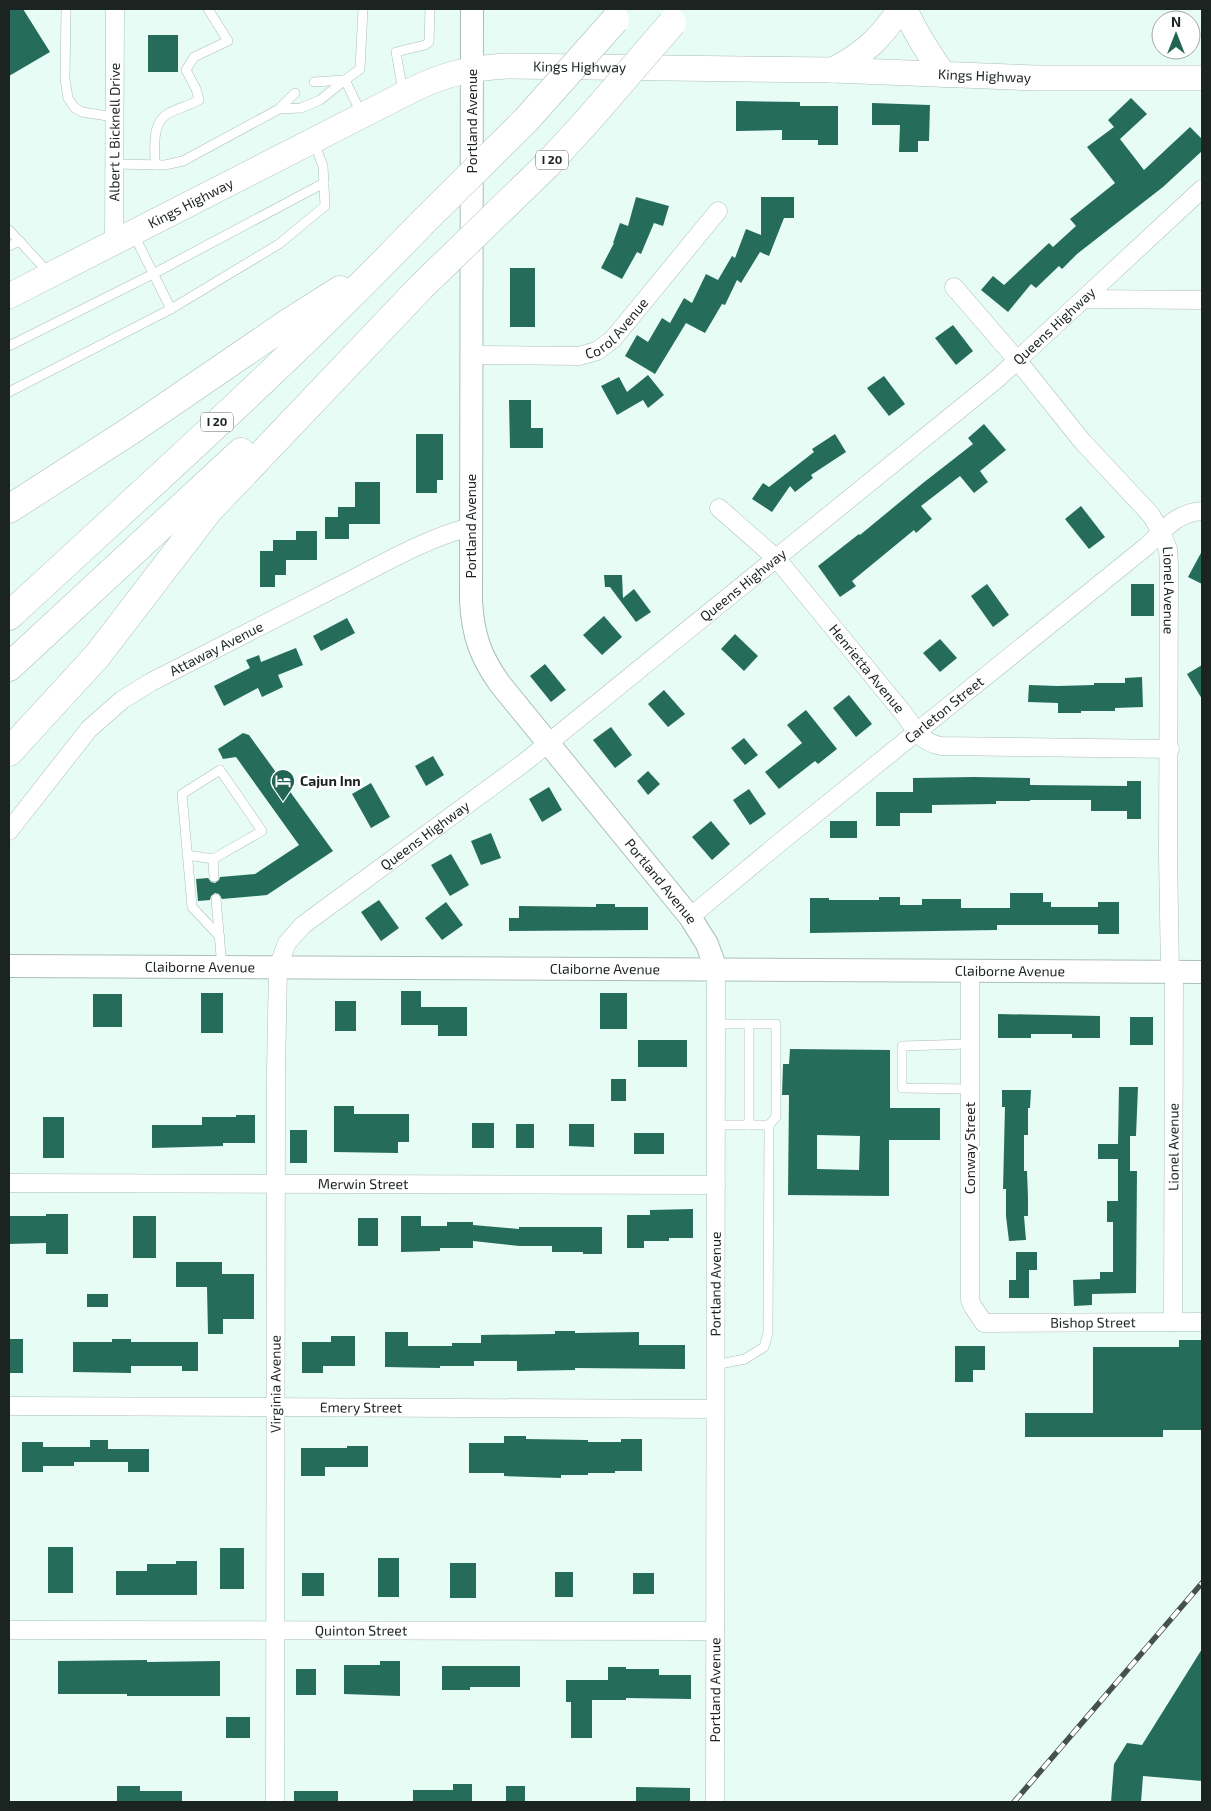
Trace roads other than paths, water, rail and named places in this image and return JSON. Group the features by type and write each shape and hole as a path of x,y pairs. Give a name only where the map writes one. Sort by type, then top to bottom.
{"highway":[{"name":"I 20","path":"9,616 363,285 421,224 526,120 620,14"},
{"name":"I 20","path":"9,667 265,429 316,385 547,165 677,16"},
{"path":"9,509 133,429 349,283 421,224"},
{"path":"9,752 97,656 209,510 421,287"}],"main road":[{"path":"832,70 870,47 880,37 900,9"},
{"path":"905,9 925,49 944,75"},
{"name":"Kings Highway","path":"9,296 403,94 435,79 472,69 507,66 832,70 1036,78 1202,78"}],"street":[{"name":"Portland Avenue","path":"472,9 472,623 478,645 487,666 690,918 707,944 716,969 715,1802"},
{"name":"Albert L Bicknell Drive","path":"114,14 114,164 124,238"},
{"name":"Queens Highway","path":"278,967 286,943 303,925 548,744 1018,361 1202,189"},
{"name":"Corol Avenue","path":"471,355 579,356 598,351 606,346 619,331 718,211"},
{"name":"Lionel Avenue","path":"954,287 1018,361 1082,441 1151,515 1162,532 1168,549 1170,749 1168,855 1172,972 1173,1322"},
{"path":"1084,299 1202,300"},
{"name":"Henrietta Avenue","path":"719,508 776,559 917,732 930,744 941,746 1170,749"},
{"name":"Carleton Street","path":"690,918 1177,518 1202,511"},
{"name":"Attaway Avenue","path":"9,831 89,729 122,700 151,682 372,569 434,540 471,527"},
{"name":"Claiborne Avenue","path":"9,966 1202,972"},
{"name":"Virginia Avenue","path":"275,1802 278,967"},
{"name":"Conway Street","path":"970,970 970,1300 972,1307 984,1323"},
{"name":"Merwin Street","path":"9,1182 716,1185"},
{"name":"Bishop Street","path":"984,1323 1202,1322"},
{"name":"Emery Street","path":"9,1406 715,1409"},
{"name":"Quinton Street","path":"9,1630 715,1631"}],"lane":[{"path":"66,9 65,79 68,98 75,108 82,112 114,118"},
{"path":"156,165 154,139 161,120 168,114 199,100 196,89 186,70 189,64 194,57 228,41 208,9"},
{"path":"279,109 301,108 314,103 360,69 363,9"},
{"path":"403,94 396,52 425,45 429,42 430,9"},
{"path":"314,82 345,80"},
{"path":"345,80 363,115"},
{"path":"114,164 165,165 183,161 279,109 295,93"},
{"path":"9,392 171,309 279,244 325,206 323,166 313,140"},
{"path":"9,346 153,274 324,183"},
{"path":"9,230 50,274"},
{"path":"124,238 153,274 171,309"},
{"path":"9,246 20,240"},
{"path":"188,855 213,859 262,831 220,770 182,794 192,907 220,937"},
{"path":"213,859 214,877"},
{"path":"216,900 222,967"},
{"path":"715,1365 745,1359 764,1347 768,1333 769,1125 776,1117 776,1024 716,1024"},
{"path":"748,1024 749,1125"},
{"path":"969,1044 902,1046 902,1088 970,1089"},
{"path":"716,1125 769,1125"}],"railway":[{"path":"1014,1802 1202,1583"}],"place":[{"name":"Cajun Inn","path":"283,802"}]}
